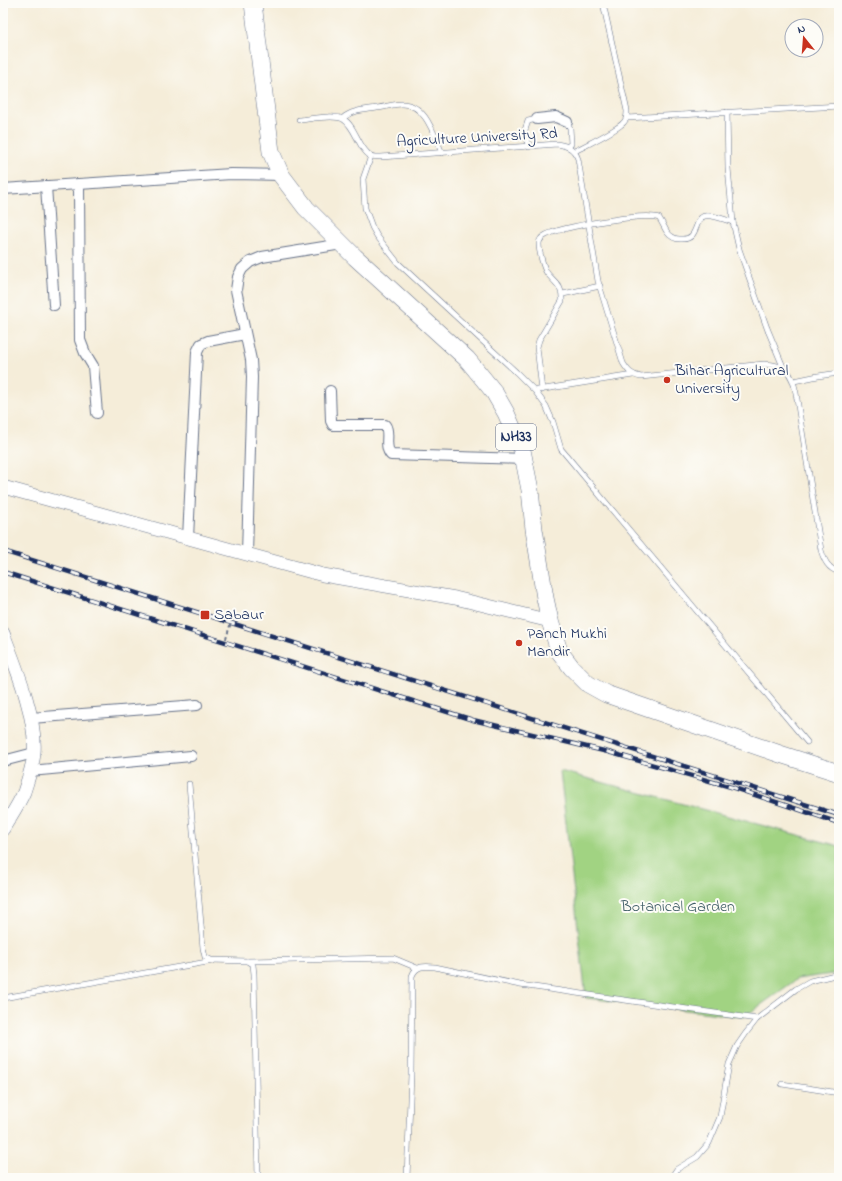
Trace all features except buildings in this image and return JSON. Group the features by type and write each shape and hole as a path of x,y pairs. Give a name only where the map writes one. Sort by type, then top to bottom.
{"highway":[{"name":"NH33","path":"253,3 271,152 281,175 306,208 342,244 467,359 494,392 506,413 522,450 530,490 534,529 550,620 559,651 563,657 588,684 606,694 839,773"}],"street":[{"path":"537,119 556,117 567,122"},
{"path":"3,189 231,174 281,175"},
{"path":"79,184 80,340 84,353 93,366 97,412"},
{"path":"46,186 54,305"},
{"path":"246,554 252,377 251,360 236,290 238,277 242,269 250,262 262,257 342,244"},
{"path":"188,538 197,352 201,344 208,341 245,334"},
{"path":"330,391 331,421 333,425 385,425 387,428 388,452 391,455 524,460"},
{"path":"3,487 323,575 455,598 550,620"},
{"path":"3,633 31,718 34,753 23,793 3,829"},
{"path":"31,718 197,705"},
{"path":"3,761 34,753"},
{"path":"30,771 191,756"}],"lane":[{"path":"575,151 616,129 623,124 627,118 621,80 603,3"},
{"path":"343,118 350,113 357,111 402,104 411,106 420,112 426,120 442,153"},
{"path":"627,118 839,106"},
{"path":"727,112 728,168 733,222 739,249 767,328 784,368 794,382 821,550 824,560 829,567 839,572"},
{"path":"300,120 336,117 343,118 348,122 366,151 371,156 363,179 363,191 365,208 377,236 398,263 535,391 546,406 553,422 560,449 807,742"},
{"path":"529,147 524,133 528,121 537,119"},
{"path":"567,122 570,128 571,144 568,146"},
{"name":"Agriculture University Rd","path":"371,156 381,157 557,144 568,146 575,151 578,159 600,286 623,363 627,370 633,375"},
{"path":"542,390 537,347 539,340 562,301 563,294 561,288 544,268 539,243 541,238 547,234 589,223 655,216 659,218 667,232 678,239 684,240 690,238 694,233 699,220 703,216 708,215 733,222"},
{"path":"563,294 600,286"},
{"path":"535,391 633,375 641,377 764,364 784,368"},
{"path":"794,382 839,373"},
{"path":"189,784 203,948 205,957 211,960 247,961 393,958 417,968 427,966 435,967 520,985 757,1019"},
{"path":"3,998 216,960"},
{"path":"247,961 253,965 254,974 258,1178"},
{"path":"407,1178 411,1074 412,976 417,968"},
{"path":"671,1178 677,1169 697,1157 709,1143 720,1117 729,1064 737,1046 757,1019 796,989 810,981 839,974"},
{"path":"782,1084 839,1093"}],"path":[{"path":"226,640 234,612"}],"green space":[{"name":"Botanical Garden","path":"560,771 839,846 839,973 797,979 744,1017 586,998"}],"railway":[{"path":"3,551 839,815"},
{"path":"3,572 473,720 608,752 731,787 839,823"}],"place":[{"name":"Bihar Agricultural University","path":"667,380"},
{"name":"Sabaur","path":"205,615"},
{"name":"Panch Mukhi Mandir","path":"519,643"}]}
